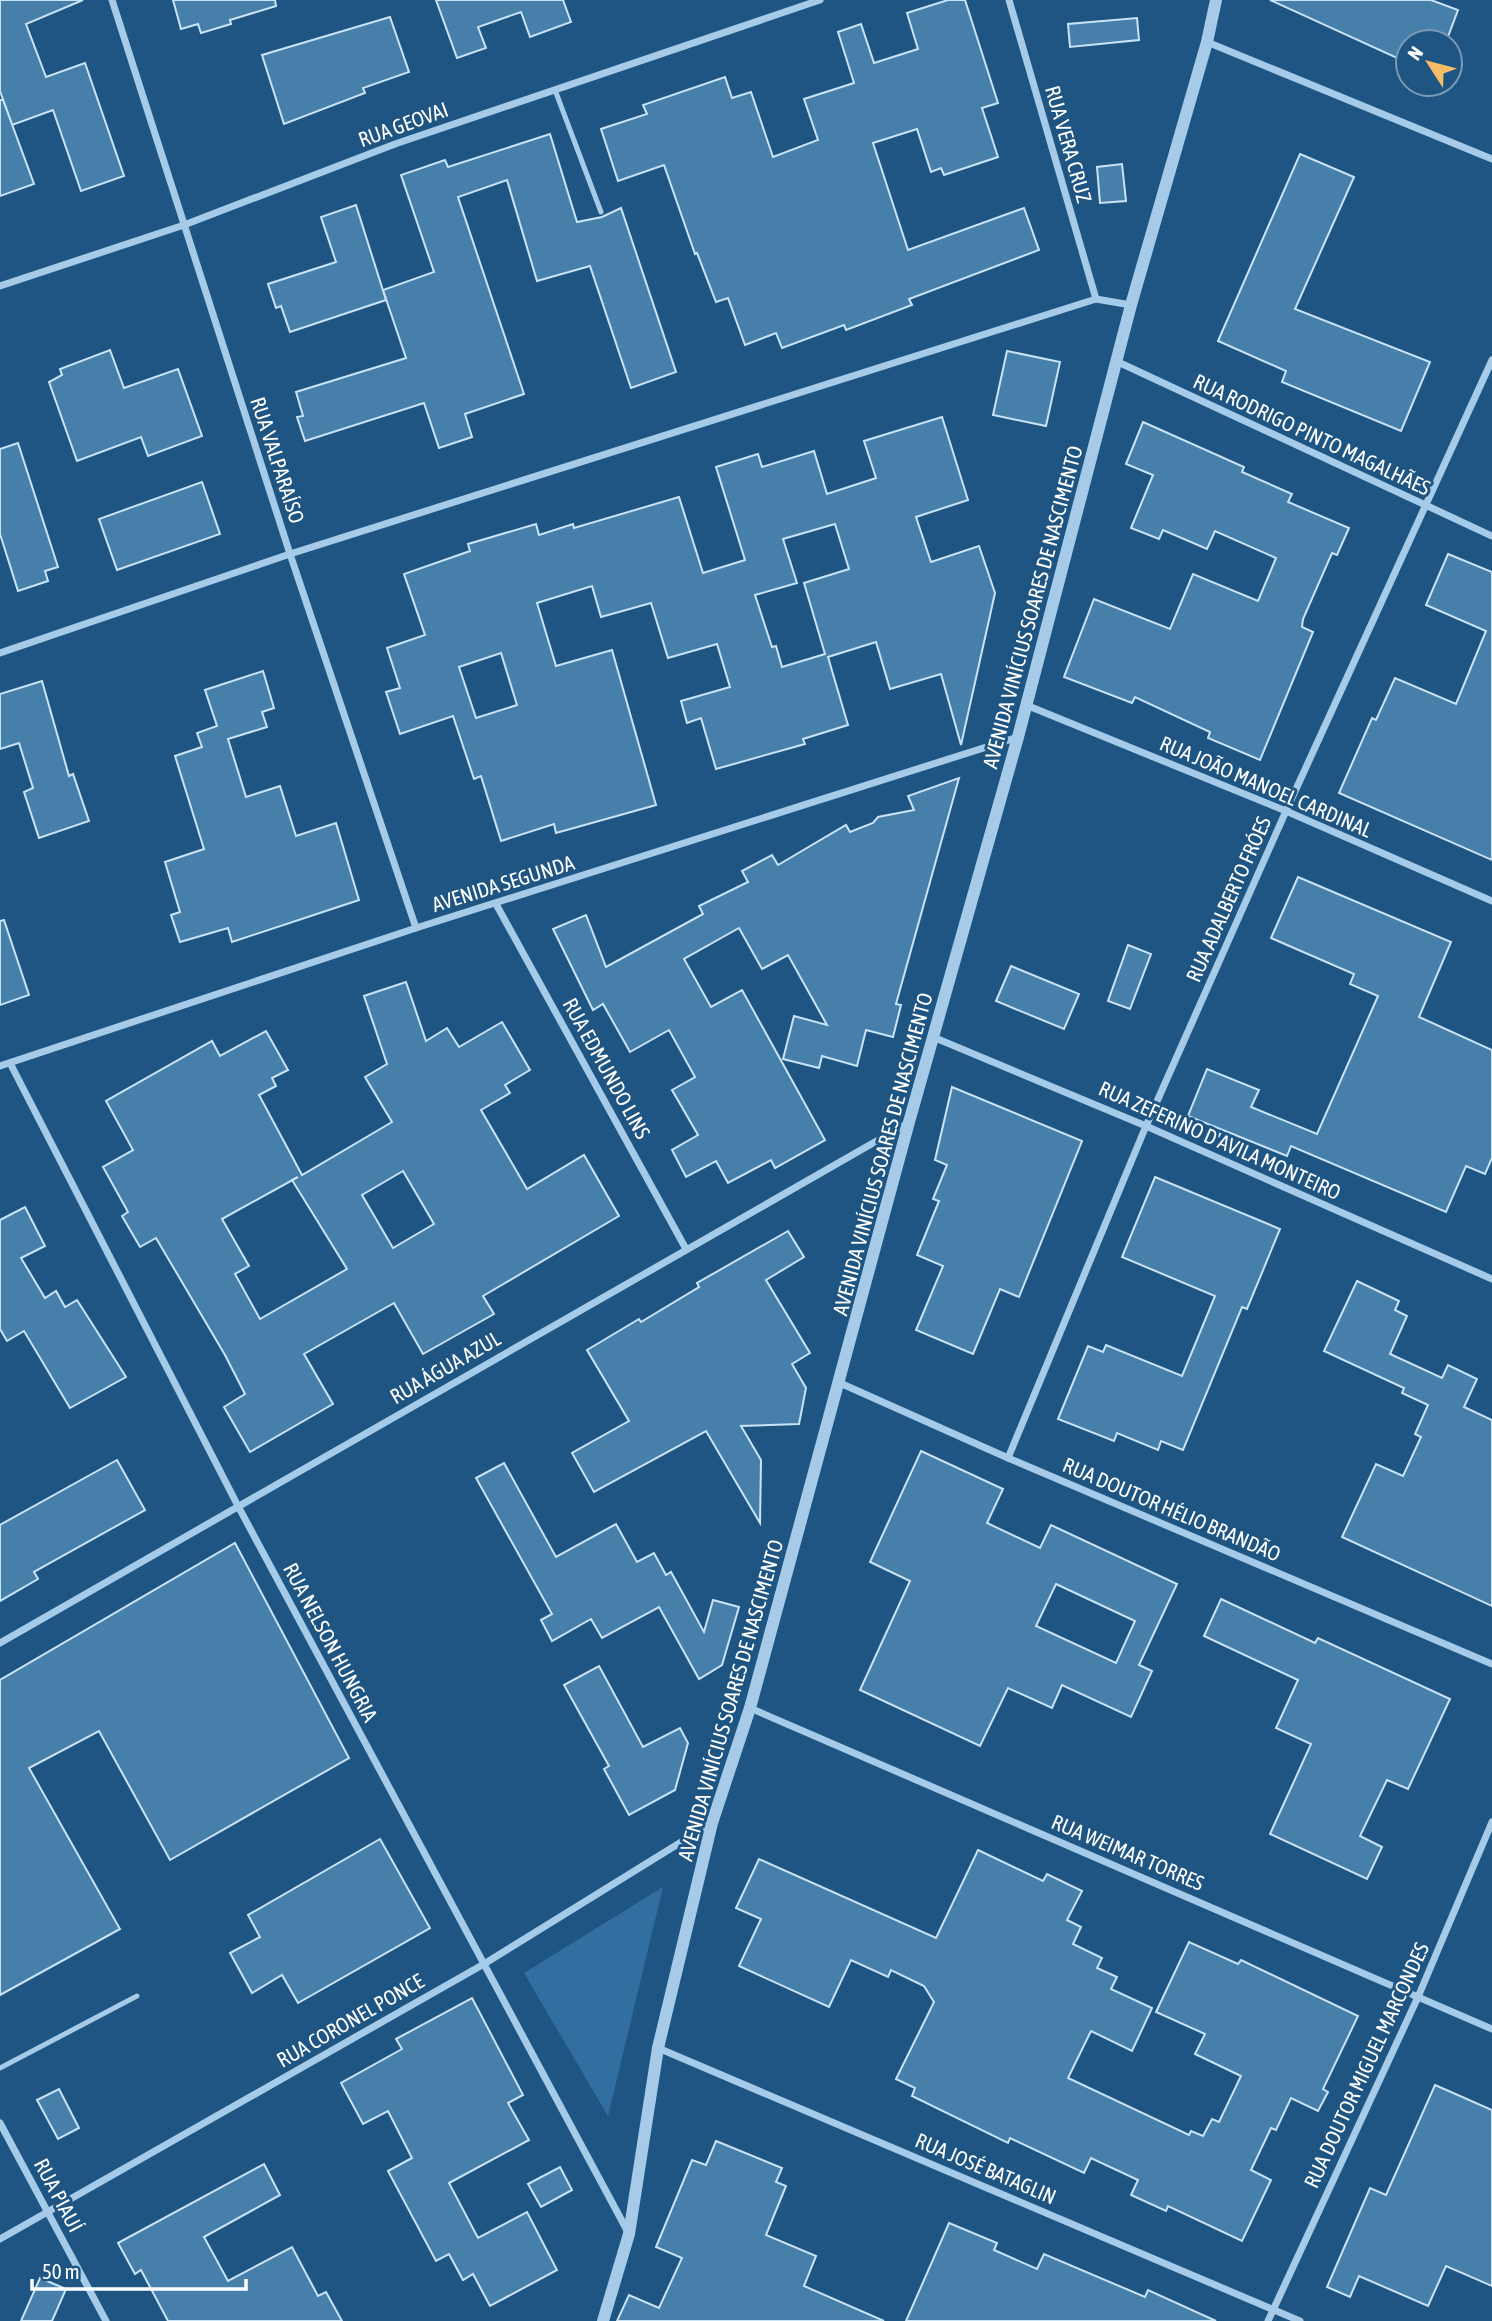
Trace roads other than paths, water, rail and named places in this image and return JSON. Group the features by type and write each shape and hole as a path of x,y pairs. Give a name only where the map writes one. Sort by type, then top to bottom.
{"street":[{"name":"RUA VALPARAÍSO","path":"112,0 290,554 416,928"},
{"name":"RUA GEOVAI","path":"0,286 184,225 395,144 820,0"},
{"name":"RUA VERA CRUZ","path":"1009,0 1096,299"},
{"name":"AVENIDA VINÍCIUS SOARES DE NASCIMENTO","path":"603,2321 629,2234 658,2048 712,1823 750,1708 909,1122 1018,737 1131,304 1208,42 1216,0"},
{"path":"1208,42 1492,159"},
{"path":"0,653 290,554 1096,299 1131,304"},
{"name":"RUA ADALBERTO FRÓES","path":"1008,1458 1146,1126 1492,360"},
{"name":"RUA RODRIGO PINTO MAGALHÃES","path":"1118,362 1492,536"},
{"name":"RUA JOÃO MANOEL CARDINAL","path":"1026,705 1286,811 1492,901"},
{"name":"AVENIDA SEGUNDA","path":"0,1066 416,928 1018,737"},
{"name":"RUA EDMUNDO LINS","path":"496,904 686,1249"},
{"name":"RUA ZEFERINO D'AVILA MONTEIRO","path":"933,1037 1146,1126 1492,1279"},
{"name":"RUA NELSON HUNGRIA","path":"10,1063 238,1506 629,2234"},
{"name":"RUA ÁGUA AZUL","path":"0,1643 909,1122"},
{"name":"RUA DOUTOR HÉLIO BRANDÃO","path":"839,1383 1492,1664"},
{"name":"RUA WEIMAR TORRES","path":"750,1708 1492,2029"},
{"name":"RUA DOUTOR MIGUEL MARCONDES","path":"1268,2321 1418,1997 1492,1822"},
{"name":"RUA CORONEL PONCE","path":"0,2239 484,1964 712,1823"},
{"name":"RUA JOSÉ BATAGLIN","path":"658,2048 1300,2321"},
{"name":"RUA PIAUÍ","path":"0,2123 106,2321"}],"lane":[{"path":"555,90 601,212"},
{"path":"0,2068 136,1996"}]}
